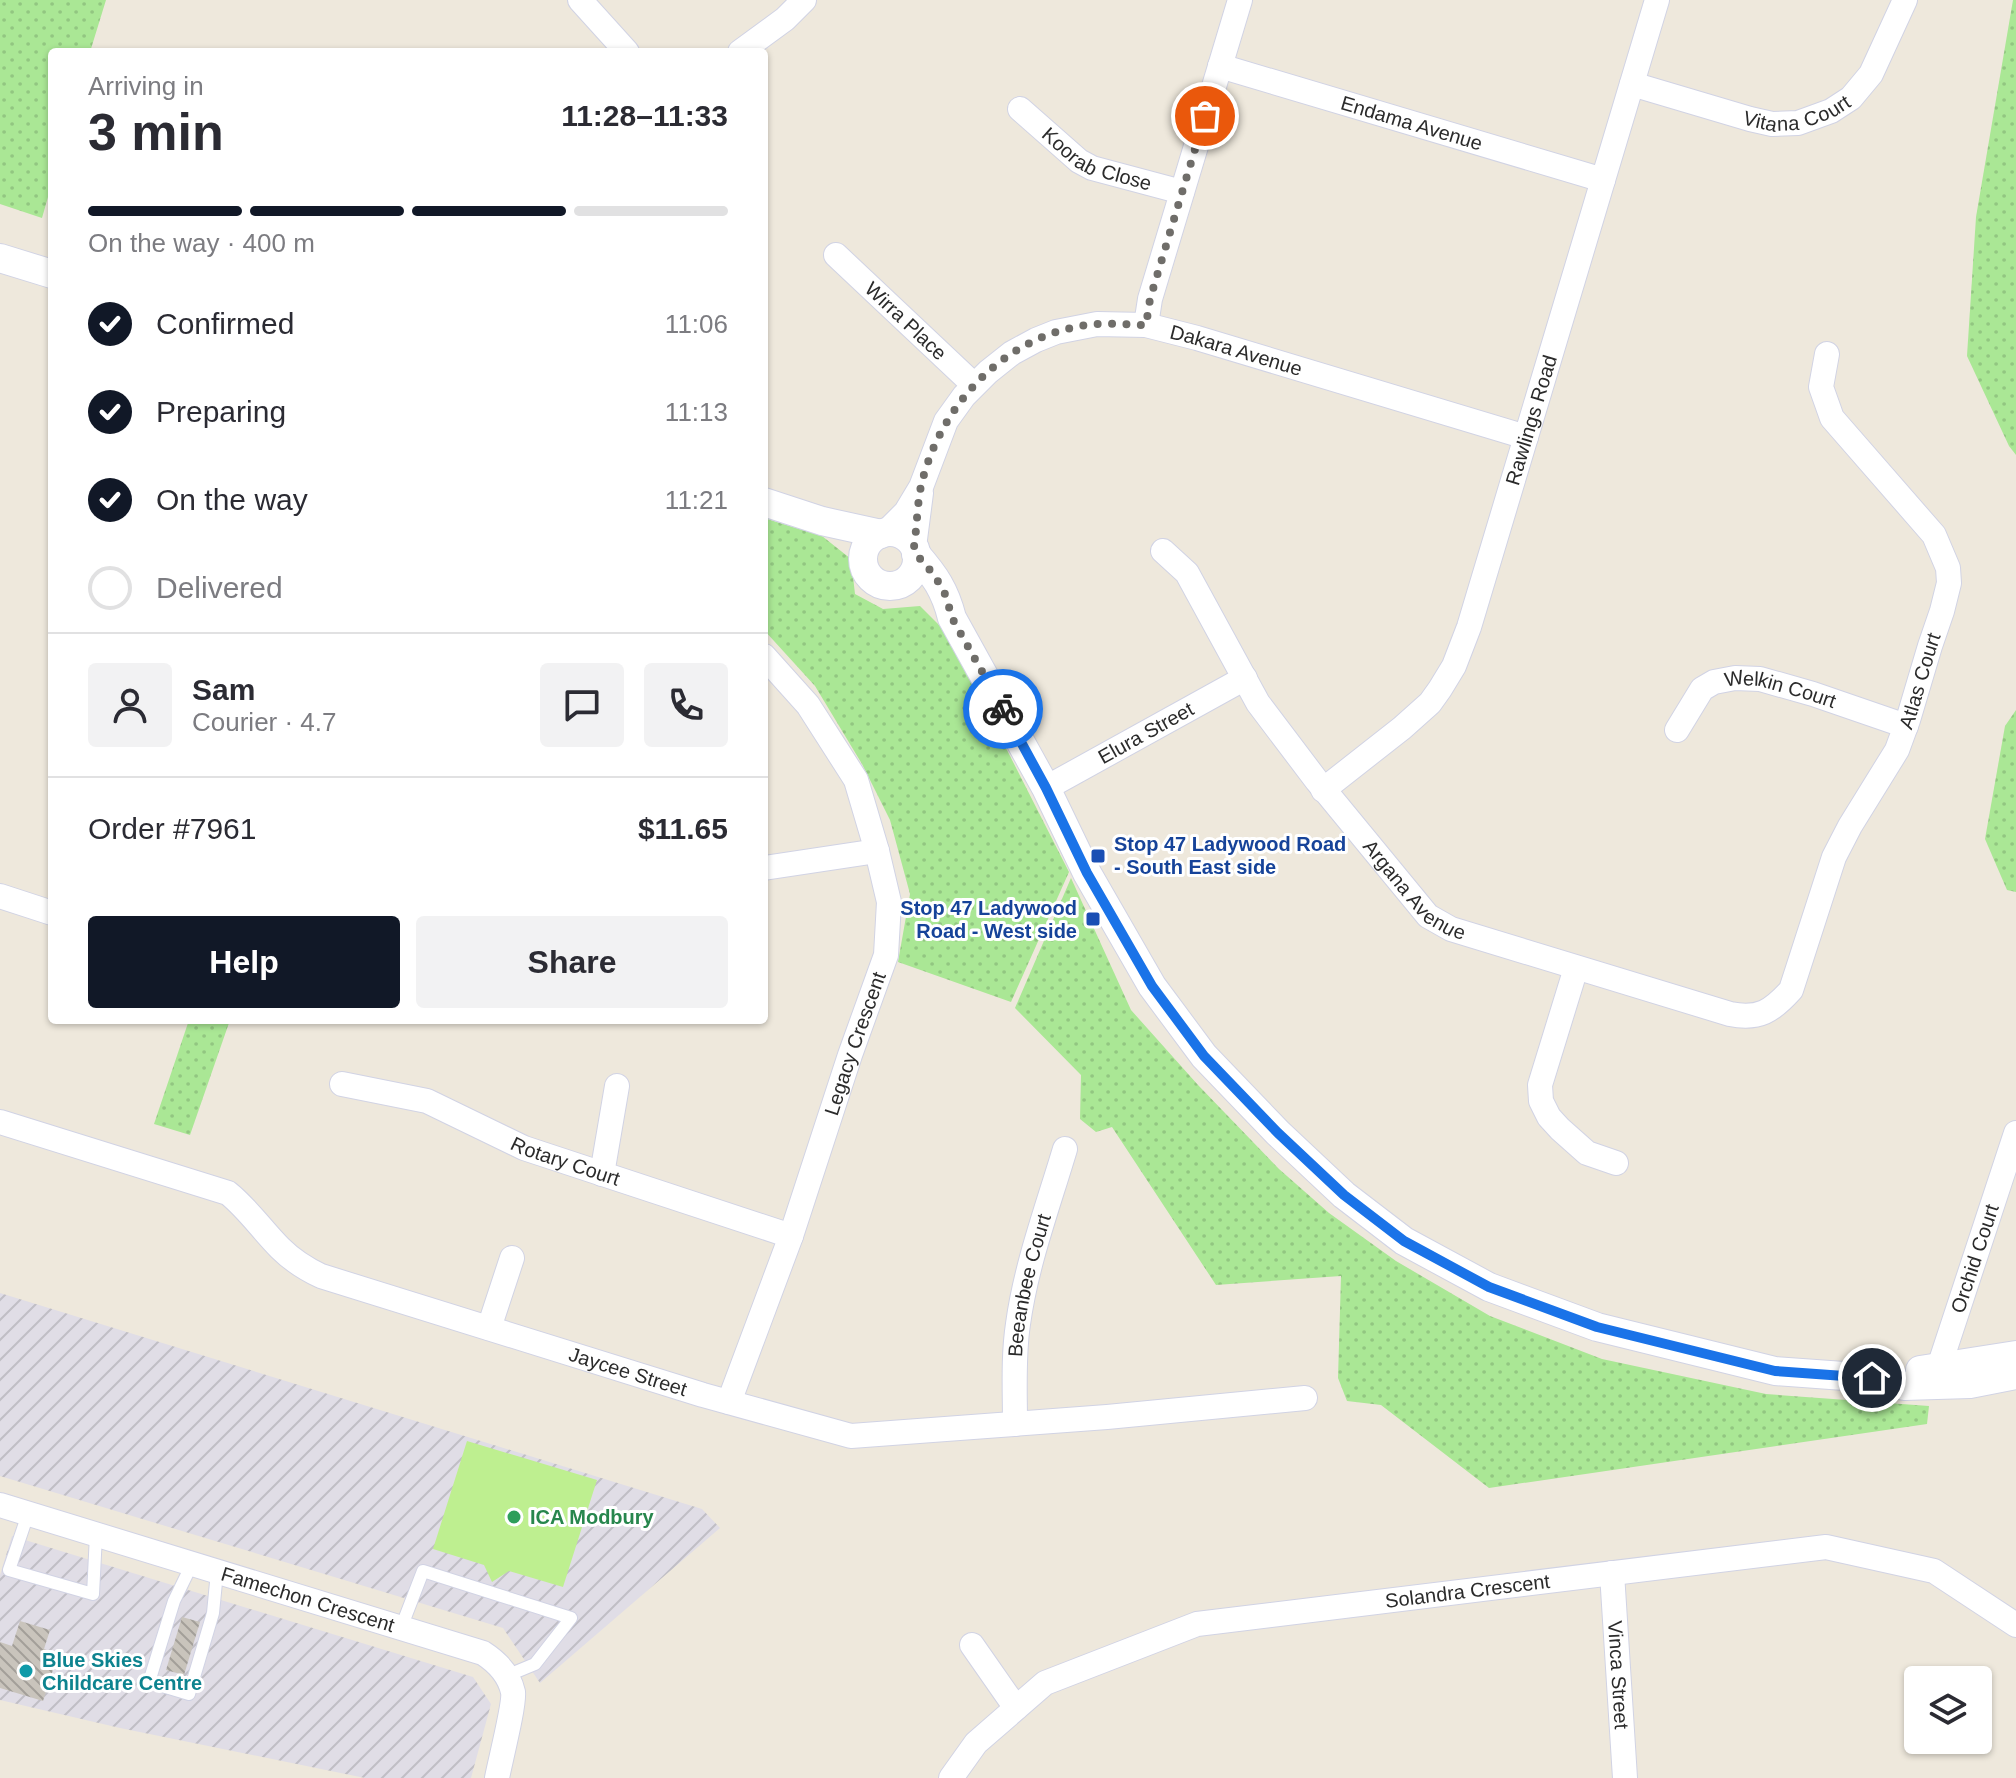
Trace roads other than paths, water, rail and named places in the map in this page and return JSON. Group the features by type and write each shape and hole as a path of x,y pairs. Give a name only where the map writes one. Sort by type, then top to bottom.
{"street":[{"path":"580,0 623,48"},
{"path":"745,48 785,19 804,0"},
{"path":"1146,325 1150,299 1240,0"},
{"name":"Rawlings Road","path":"1323,790 1430,703 1454,666 1469,627 1657,0"},
{"name":"Vitana Court","path":"1632,84 1750,119 1772,124 1798,123 1831,111 1851,98 1871,74 1905,0"},
{"name":"Endama Avenue","path":"1220,66 1603,180"},
{"name":"Koorab Close","path":"1020,109 1079,161 1092,168 1182,192"},
{"name":"Wirra Place","path":"836,255 974,385"},
{"path":"0,258 48,273"},
{"name":"Dakara Avenue","path":"883,534 906,512 921,487 946,421 974,385 1012,353 1036,340 1056,332 1097,324 1146,325 1212,342 1526,437"},
{"name":"Atlas Court","path":"1761,1014 1777,1006 1791,990 1834,857 1897,750 1949,583 1948,568 1934,535 1832,418 1821,387 1827,354"},
{"name":"Dakara Avenue","path":"915,550 921,487"},
{"path":"768,503 822,521 883,534 899,534 910,541 942,588 952,618 1046,788 1087,873 1144,973 1204,1056 1278,1133 1333,1185 1404,1241 1489,1287 1597,1327 1775,1371 1872,1378 1942,1376 2016,1355"},
{"path":"822,521 863,558"},
{"path":"883,534 872,540 863,558 864,567 875,582 893,586 909,579 917,563 915,550"},
{"name":"Argana Avenue","path":"1163,551 1187,573 1258,703 1323,790 1437,923 1730,1014 1745,1017 1761,1014"},
{"path":"893,586 936,602 952,618"},
{"name":"Legacy Crescent","path":"729,1402 791,1236 886,955 889,902 856,780 808,705 768,660"},
{"name":"Elura Street","path":"1046,788 1245,678"},
{"name":"Welkin Court","path":"1677,730 1702,689 1714,682 1735,678 1760,679 1906,726"},
{"path":"768,867 877,851"},
{"path":"0,896 48,912"},
{"path":"1576,968 1540,1085 1541,1101 1549,1117 1587,1153 1616,1163"},
{"name":"Rotary Court","path":"342,1084 427,1101 524,1148 791,1236"},
{"path":"602,1174 617,1086"},
{"name":"Jaycee Street","path":"0,1122 228,1193 241,1203 277,1246 305,1268 321,1276 729,1402 851,1436 1305,1398"},
{"name":"Orchid Court","path":"1942,1376 2016,1133"},
{"name":"Beeanbee Court","path":"1015,1424 1017,1325 1025,1285 1065,1149"},
{"path":"489,1328 512,1258"},
{"path":"1942,1376 1970,1384 2016,1375"},
{"name":"Famechon Crescent","path":"0,1505 483,1653 497,1662 506,1676"},
{"name":"Solandra Crescent","path":"951,1778 976,1743 1045,1683 1197,1624 1826,1547 1934,1571 2016,1625"},
{"name":"Vinca Street","path":"1612,1573 1625,1778"},
{"path":"972,1645 1016,1708"},
{"path":"497,1778 514,1694 506,1676"}],"lane":[{"path":"28,1514 9,1570 93,1594 96,1535"},
{"path":"192,1564 174,1601 149,1682 189,1694 213,1613 217,1572"},
{"path":"401,1628 423,1571 571,1618 535,1664 506,1676"}],"place":[{"name":"Stop 47 Ladywood Road - South East side","path":"1098,856"},
{"name":"Stop 47 Ladywood Road - West side","path":"1093,919"},
{"name":"ICA Modbury","path":"514,1517"},
{"name":"Blue Skies Childcare Centre","path":"26,1671"}]}
